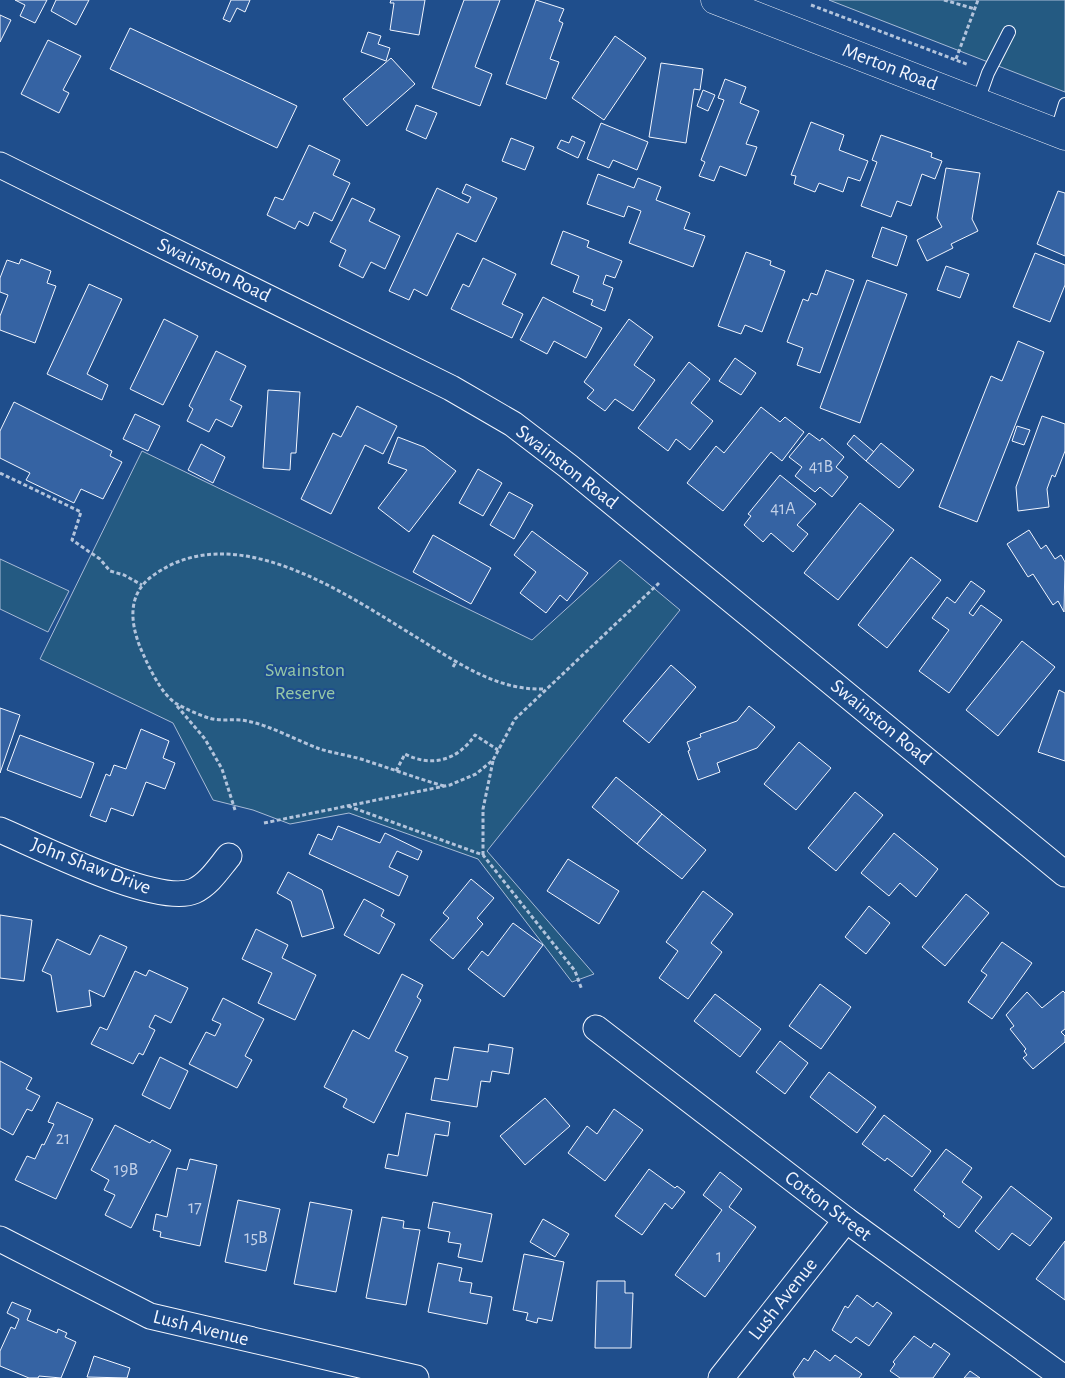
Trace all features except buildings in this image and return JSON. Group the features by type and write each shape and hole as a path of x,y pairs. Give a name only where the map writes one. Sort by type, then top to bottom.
{"main road":[{"name":"Merton Road","path":"715,0 1060,134"}],"street":[{"name":"Swainston Road","path":"0,165 451,388 513,424 568,466 1065,874"},
{"name":"John Shaw Drive","path":"0,830 125,882 158,892 178,894 194,891 209,881 229,856"},
{"name":"Cotton Street","path":"596,1028 846,1220 1064,1378"},
{"name":"Lush Avenue","path":"721,1378 846,1220"},
{"name":"Lush Avenue","path":"0,1239 150,1316 416,1378"}],"lane":[{"path":"978,101 988,73 1009,32"},
{"path":"1060,134 1065,104"}],"path":[{"path":"944,0 975,9"},
{"path":"956,60 978,0"},
{"path":"808,4 988,73"},
{"path":"0,473 81,512 72,540 100,559 110,571 124,575 142,585"},
{"path":"235,810 222,769 210,746 157,682 135,634 132,614 136,596 142,585 161,570 184,559 219,553 256,556 291,569 349,597 456,662 507,686 525,690 545,689"},
{"path":"483,855 483,810 493,760 515,719 659,583"},
{"path":"453,667 456,662"},
{"path":"175,703 209,718 248,721 322,750 368,761 444,786"},
{"path":"396,771 405,754 426,761 439,761 457,754 466,747 475,735 498,750"},
{"path":"264,823 444,786 476,774 493,760"},
{"path":"347,806 483,855 575,971 582,990"}],"green space":[{"path":"829,0 1065,0 1065,92"},
{"name":"Swainston Reserve","path":"142,451 532,640 620,560 680,610 487,851 594,974 572,982 478,859 349,813 290,824 253,810 213,800 173,723 40,659"},
{"path":"0,559 69,591 48,632 0,609"}]}
